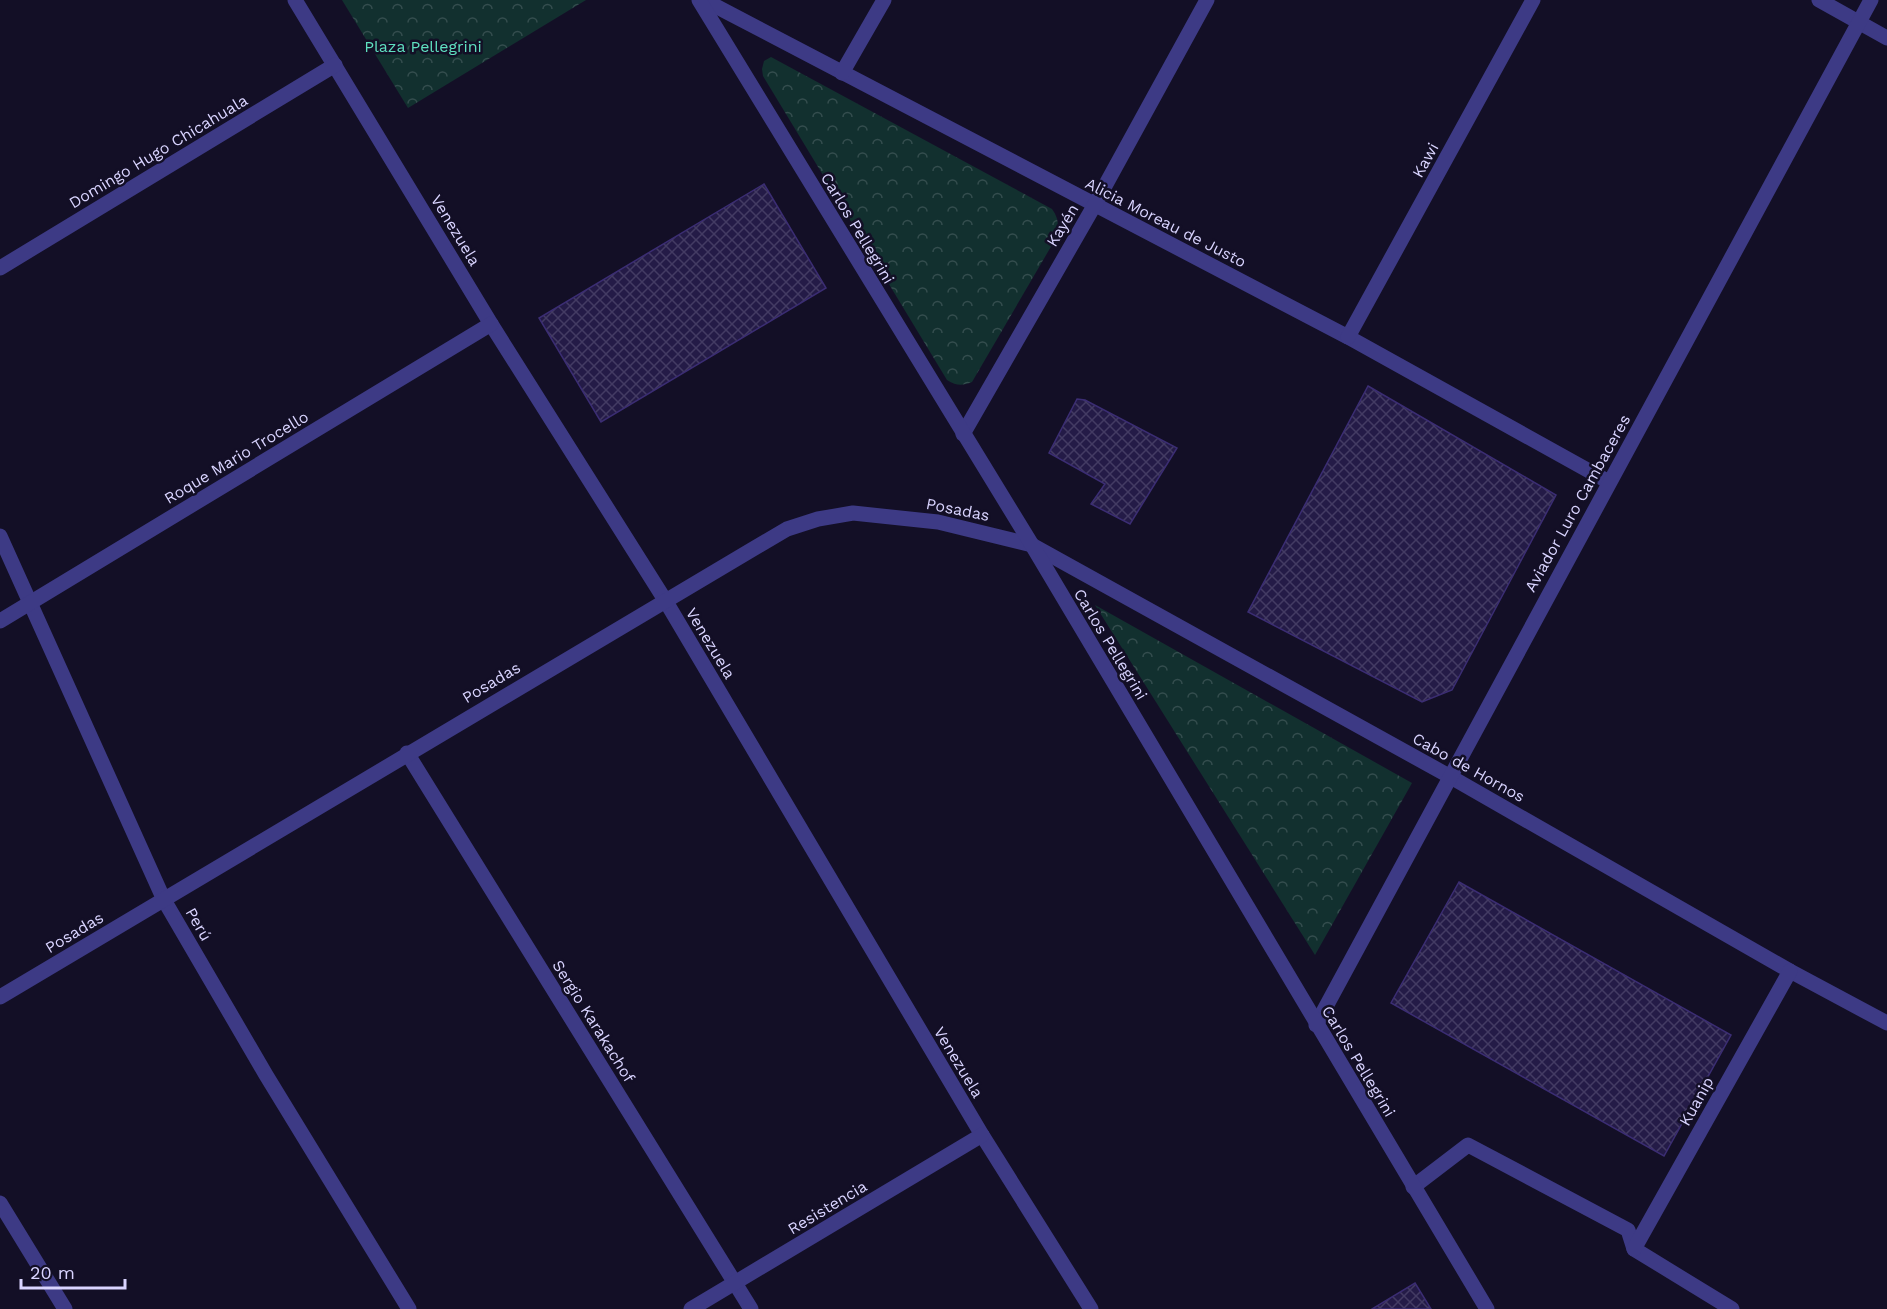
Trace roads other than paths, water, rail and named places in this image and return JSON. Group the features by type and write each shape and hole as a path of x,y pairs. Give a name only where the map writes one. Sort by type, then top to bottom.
{"street":[{"name":"Venezuela","path":"295,0 491,324 665,600 982,1135 1090,1309"},
{"name":"Carlos Pellegrini","path":"699,0 1032,545 1487,1309"},
{"name":"Alicia Moreau de Justo","path":"704,0 1348,337 1609,482"},
{"path":"842,73 884,0"},
{"name":"Kayén","path":"963,434 1094,206 1207,0"},
{"name":"Kawi","path":"1348,337 1533,0"},
{"path":"1819,0 1887,38"},
{"name":"Aviador Luro Cambaceres","path":"1316,1025 1871,0"},
{"name":"Domingo Hugo Chicahuala","path":"0,268 335,64"},
{"name":"Roque Mario Trocello","path":"0,621 491,324"},
{"name":"Posadas","path":"0,997 787,529 818,519 853,513 938,522 1032,545"},
{"name":"Perú","path":"0,536 164,900 266,1075 409,1309"},
{"name":"Cabo de Hornos","path":"1032,545 1449,776 1790,971 1887,1023"},
{"name":"Sergio Karakachof","path":"407,753 751,1309"},
{"name":"Kuanip","path":"1634,1249 1790,971"},
{"name":"Resistencia","path":"691,1309 982,1135"},
{"path":"1413,1187 1468,1145 1628,1230 1634,1249 1732,1309"},
{"path":"0,1203 65,1309"}],"park label":[{"name":"Plaza Pellegrini","path":"423,46"}]}
